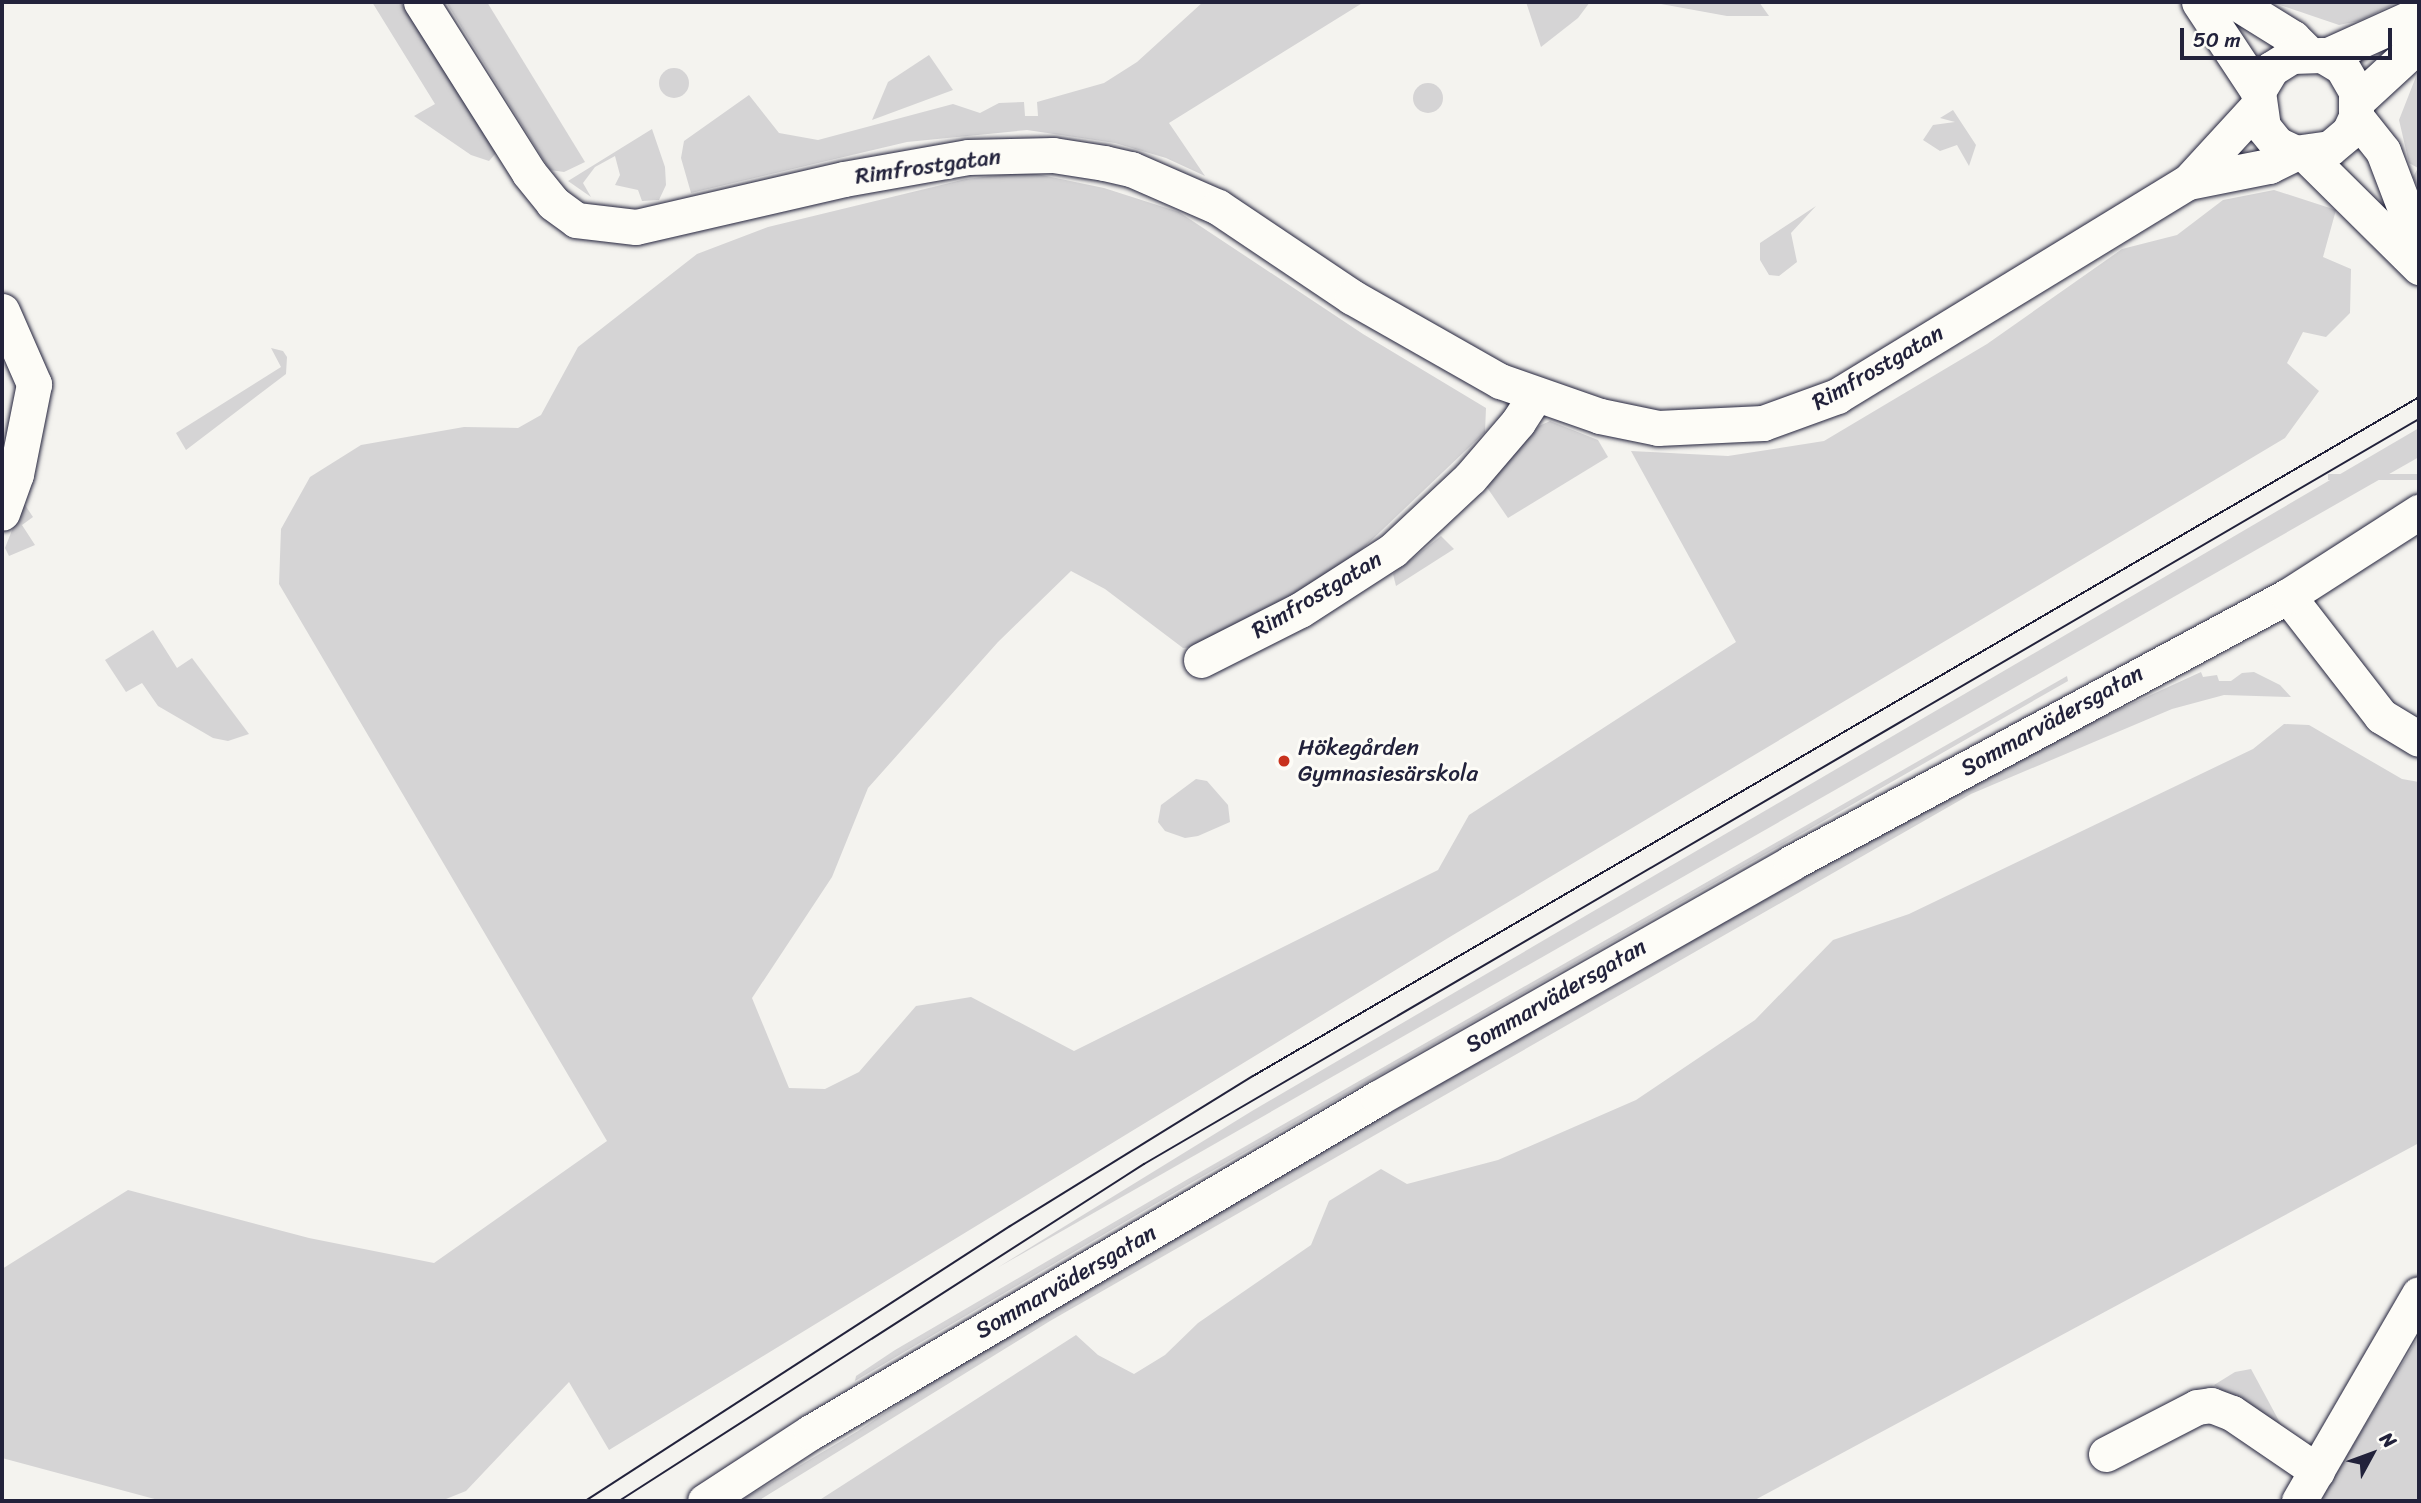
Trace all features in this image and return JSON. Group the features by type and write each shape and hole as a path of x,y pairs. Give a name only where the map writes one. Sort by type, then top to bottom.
{"street":[{"name":"Rimfrostgatan","path":"421,2 529,173 553,203 576,220 636,227 844,179 968,157 1053,155 1104,163 1131,169 1219,206 1397,325 1500,381 1600,416 1658,428 1763,423 1837,397 2188,181 2258,99"},
{"path":"2199,2 2258,99 2269,136 2301,153 2419,267"},
{"path":"2235,2 2348,74 2357,109 2383,151 2419,246"},
{"path":"2258,99 2277,63 2317,55 2419,14"},
{"path":"2301,153 2337,144 2357,109 2419,44"},
{"name":"Rimfrostgatan","path":"2188,181 2269,166 2301,153"},
{"path":"2,311 34,384 16,474 2,513"},
{"name":"Rimfrostgatan","path":"1201,660 1300,610 1392,550 1470,478 1536,394"},
{"name":"Sommarvädersgatan","path":"705,1501 811,1432 1426,1071 1791,863 2288,596 2419,512"},
{"path":"2288,596 2381,716 2419,739"},
{"path":"2299,1501 2419,1294"},
{"path":"2106,1454 2197,1407 2211,1405 2232,1413 2317,1471"}],"shaded area":[{"path":"372,2 401,2 496,153 489,161 471,155 414,116 435,104"},
{"path":"446,2 487,2 585,162 564,172 550,170"},
{"path":"1203,2 1364,2 1169,123 1205,176 1166,158 1115,143 1027,130 907,142 691,193 681,158 684,141 749,95 779,133 818,140 953,104 980,113 999,103 1024,102 1025,116 1038,116 1037,102 1104,83 1137,62"},
{"path":"1526,2 1590,2 1578,18 1541,47"},
{"path":"1650,2 1759,2 1769,16 1727,16"},
{"path":"2271,2 2398,2 2359,21 2339,25"},
{"path":"929,55 953,90 872,120 888,82"},
{"path":"674,68 685,72 689,83 685,94 674,98 663,94 659,83 663,72"},
{"path":"2419,69 2419,190 2413,177 2418,168 2409,163 2399,120"},
{"path":"1428,83 1438,88 1443,98 1438,108 1428,113 1418,108 1413,98 1418,88"},
{"path":"1953,110 1976,145 1969,166 1957,145 1940,151 1923,140 1933,125 1955,122 1940,118"},
{"path":"652,129 665,167 666,185 659,200 642,201 638,190 615,185 620,175 615,156 595,167 583,183 591,197 568,181"},
{"path":"1027,172 1104,188 1179,212 1363,334 1486,408 1485,432 1359,552 1291,602 1204,646 1183,648 1105,589 1071,571 998,642 868,788 832,877 752,998 789,1088 825,1089 859,1072 916,1006 971,997 1074,1051 1438,870 1469,815 1736,642 1631,451 1728,456 1824,441 1987,344 2122,249 2177,235 2223,200 2274,190 2336,210 2323,257 2351,269 2350,313 2326,337 2303,332 2287,363 2319,391 2285,438 1453,935 609,1450 569,1382 466,1491 441,1501 162,1501 2,1458 2,1269 128,1190 309,1238 434,1263 607,1141 279,584 281,529 310,477 361,445 464,427 518,428 541,415 578,347 697,254 768,227 966,179"},
{"path":"1816,206 1791,233 1797,262 1779,276 1769,275 1760,260 1760,243"},
{"path":"271,348 283,351 287,357 286,374 186,450 176,433 281,367"},
{"path":"1550,421 1598,440 1608,457 1508,518 1486,486 1539,426"},
{"path":"2419,428 2419,457 997,1268 1252,1111"},
{"path":"2328,474 2419,474 2419,480 2328,480"},
{"path":"23,502 33,517 22,525 35,545 9,556 5,548"},
{"path":"1441,536 1454,549 1396,586 1393,574"},
{"path":"153,630 177,668 192,658 249,734 228,741 213,738 158,706 142,683 126,692 105,660"},
{"path":"2201,672 2203,677 2217,675 2219,681 2231,681 2242,673 2254,672 2280,685 2291,697 2224,695 2172,709 1971,794 1050,1321 758,1501 740,1501 858,1431 1021,1322 1735,910 2035,748"},
{"path":"2067,676 2068,681 1191,1183 855,1381 856,1376 895,1350 1188,1179"},
{"path":"2284,724 2309,725 2402,779 2419,782 2419,1143 1753,1501 818,1501 1076,1335 1098,1355 1134,1374 1165,1355 1198,1323 1311,1245 1329,1201 1381,1169 1407,1184 1498,1160 1636,1100 1755,1020 1833,940 1909,914 2253,749"},
{"path":"1196,779 1207,781 1228,805 1230,822 1198,836 1185,838 1165,831 1158,822 1161,805"},
{"path":"2419,1336 2419,1501 2319,1501 2320,1500"},
{"path":"2251,1369 2285,1432 2214,1385 2235,1372"}],"tram line":[{"path":"585,1501 1010,1226 1253,1076 2419,397"},
{"path":"619,1501 1144,1164 2419,419"}],"place":[{"name":"Hökegården Gymnasiesärskola","path":"1284,761"}]}
